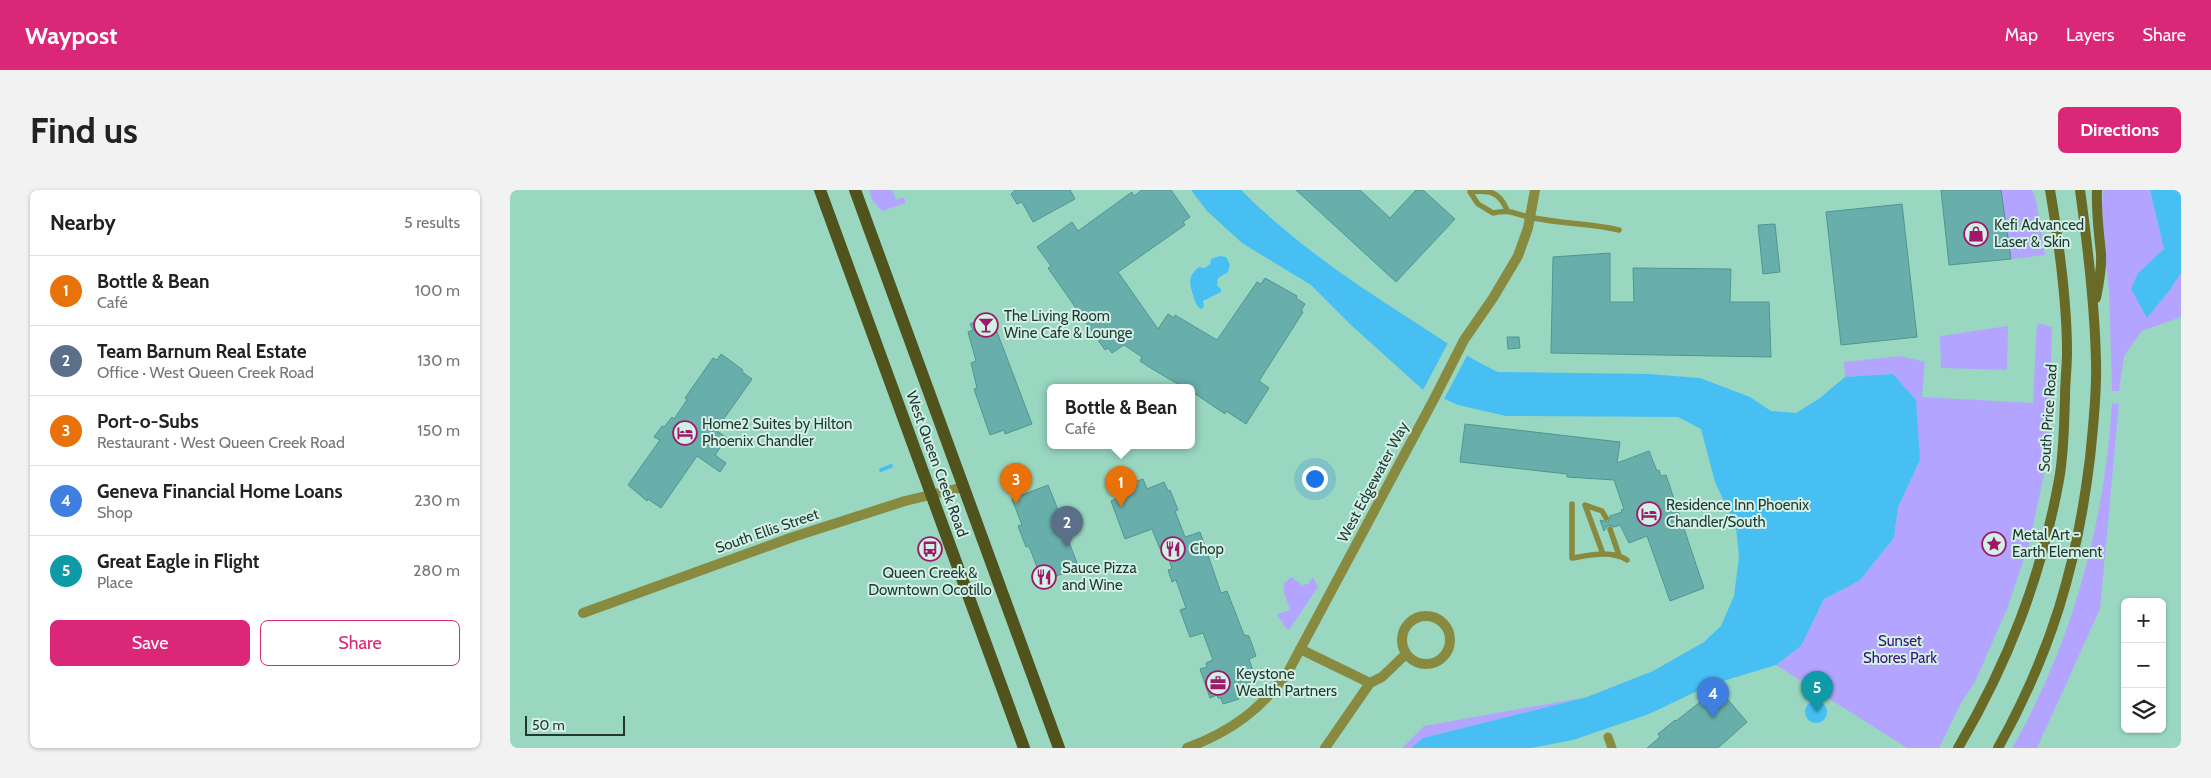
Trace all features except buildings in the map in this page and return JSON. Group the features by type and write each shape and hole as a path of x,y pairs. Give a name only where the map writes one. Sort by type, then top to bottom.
{"main road":[{"name":"West Queen Creek Road","path":"820,190 1024,748"},
{"name":"West Queen Creek Road","path":"855,190 1059,748"},
{"name":"South Price Road","path":"1958,748 1992,688 2011,647 2044,545 2059,480 2064,437 2067,352 2064,287 2050,190"},
{"path":"1998,748 2037,670 2055,622 2073,564 2085,498 2092,434 2096,365 2094,311 2080,190"},
{"path":"2094,311 2101,255 2096,190"}],"street":[{"name":"West Edgewater Way","path":"1187,748 1222,733 1258,708 1288,672 1464,340 1514,263 1530,218 1535,190"},
{"name":"South Ellis Street","path":"583,613 794,537 930,494 964,487"},
{"path":"1424,616 1432,617 1445,626 1449,632 1449,647 1440,660 1426,664 1418,663 1406,654 1402,638 1409,623 1424,616"},
{"path":"1300,649 1370,683"},
{"path":"1325,748 1370,683 1382,677 1406,654"},
{"path":"1608,737 1612,748"}],"lane":[{"path":"1507,210 1502,199 1487,190 1470,192 1478,204 1493,213 1507,210 1530,218 1600,225 1619,230"},
{"path":"1572,504 1572,558 1603,554 1619,555 1628,560"},
{"path":"1603,554 1585,505 1602,511 1606,518"},
{"path":"1610,529 1619,555"}],"green space":[{"path":"869,190 892,190 896,200 904,197 906,203 882,211 872,200"},
{"path":"2001,190 2032,190 2036,200 2045,255 2011,259"},
{"path":"2103,190 2150,190 2164,249 2138,273 2181,273 2181,317 2142,331 2124,356 2119,391 2112,391 2109,289 2101,223"},
{"name":"Sunset Shores Park","path":"2037,323 2052,327 2049,452 2029,544 2007,609 1975,682 1961,703 1939,748 1907,748 1776,665 1801,646 1824,599 1859,581 1894,538 1898,507 1920,460 1893,374 1845,377 1844,362 1900,356 1925,362 1922,397 2033,403"},
{"path":"2008,326 2007,370 1941,368 1940,336"},
{"path":"2112,403 2119,404 2100,609 2037,748 2012,748 2052,667 2082,581 2102,492"},
{"path":"1291,577 1302,585 1308,584 1313,577 1318,587 1289,630 1277,614 1290,610 1284,593 1284,583"},
{"path":"1587,697 1423,738 1411,748 1402,748 1424,726"}],"water":[{"path":"1191,190 1241,190 1281,227 1346,276 1390,307 1476,361 1498,372 1649,374 1700,378 1750,397 1771,411 1796,413 1820,398 1845,377 1893,374 1916,400 1920,460 1898,507 1894,538 1859,581 1824,599 1801,646 1776,665 1710,685 1649,714 1573,740 1531,748 1411,748 1423,738 1587,697 1653,671 1704,642 1721,626 1734,596 1739,557 1736,527 1715,482 1701,429 1678,417 1506,416 1458,405 1422,389 1351,325 1311,285 1242,243 1207,211"},
{"path":"2150,190 2181,190 2181,273 2147,318 2131,289 2138,273 2164,249"},
{"path":"1220,256 1226,257 1230,265 1228,272 1218,278 1217,286 1221,289 1221,292 1203,301 1204,307 1201,309 1196,303 1192,291 1191,277 1199,267 1205,268 1210,264 1211,259"},
{"path":"1816,701 1824,704 1827,712 1824,720 1816,723 1808,720 1805,712 1808,704"}],"pier":[{"path":"1449,341 1468,354 1443,401 1422,392"}],"waterway":[{"path":"881,470 891,466"}],"place":[{"name":"Kefi Advanced Laser & Skin","path":"1976,234"},
{"name":"The Living Room Wine Cafe & Lounge","path":"986,325"},
{"name":"Home2 Suites by Hilton Phoenix Chandler","path":"685,433"},
{"name":"Port-o-Subs","path":"1016,504"},
{"name":"Bottle & Bean","path":"1121,507"},
{"name":"Residence Inn Phoenix Chandler/South","path":"1649,514"},
{"name":"Metal Art - Earth Element","path":"1994,544"},
{"name":"Team Barnum Real Estate","path":"1067,547"},
{"name":"Queen Creek & Downtown Ocotillo","path":"930,549"},
{"name":"Chop","path":"1173,549"},
{"name":"Sauce Pizza and Wine","path":"1044,577"},
{"name":"Keystone Wealth Partners","path":"1218,683"},
{"name":"Great Eagle in Flight","path":"1817,712"},
{"name":"Geneva Financial Home Loans","path":"1713,718"}]}
